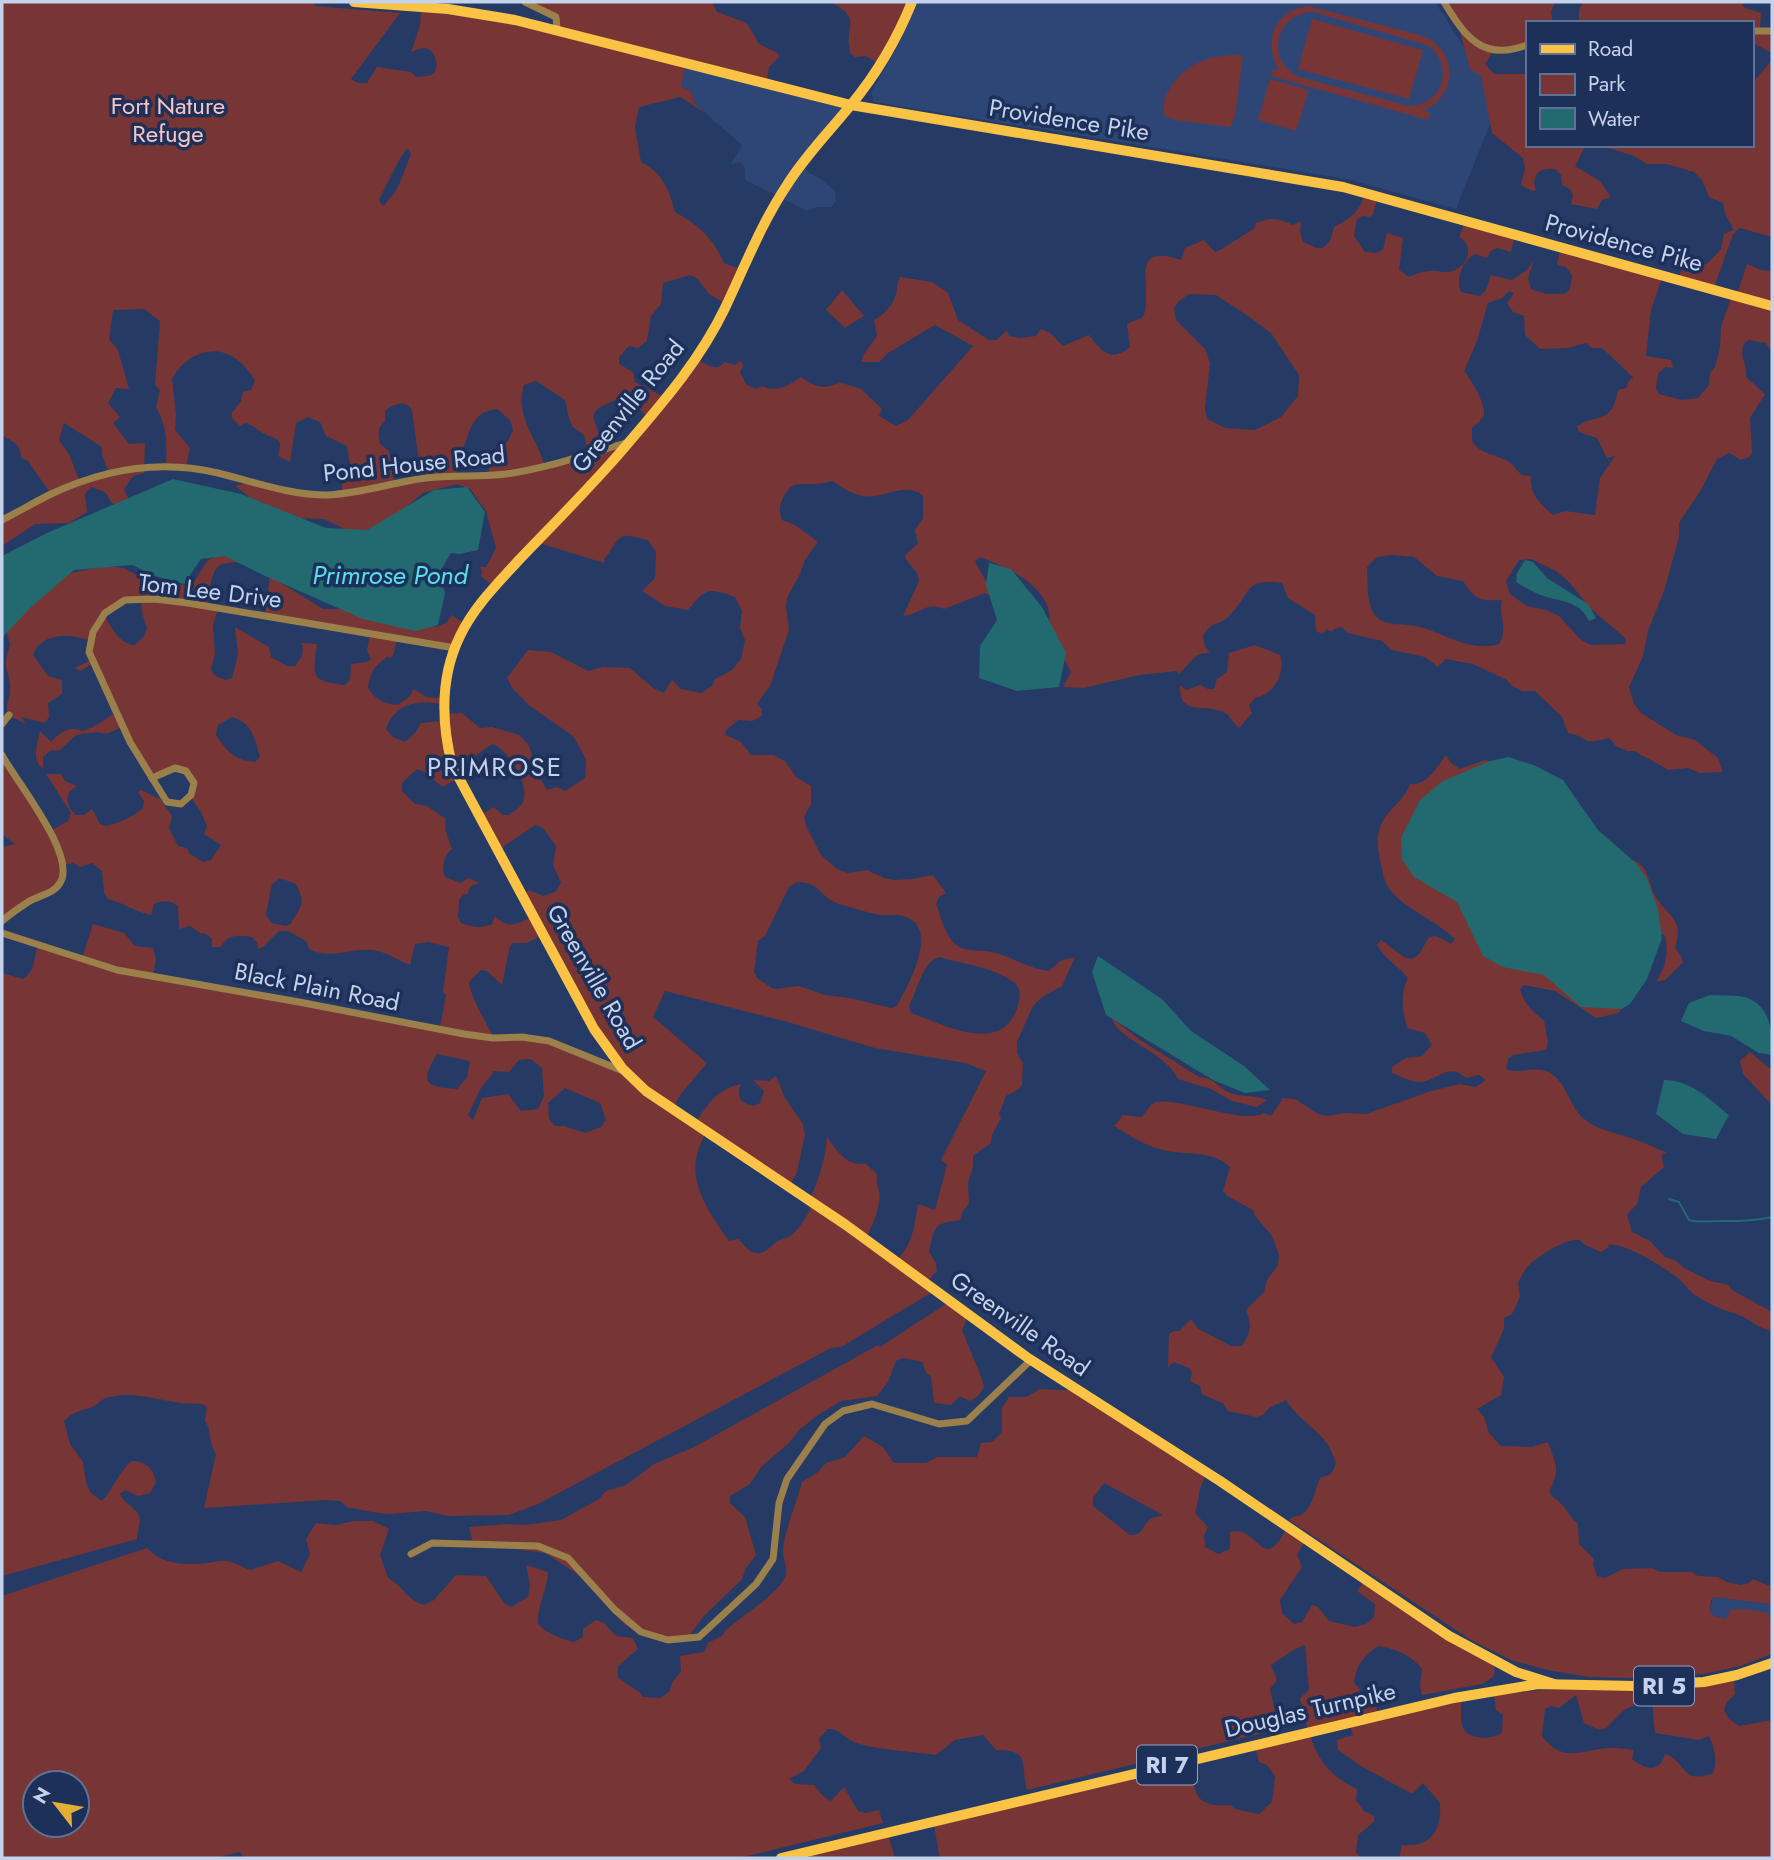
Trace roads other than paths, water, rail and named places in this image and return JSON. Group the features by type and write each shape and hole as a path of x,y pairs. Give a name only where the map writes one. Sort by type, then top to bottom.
{"main road":[{"name":"Providence Pike","path":"354,2 480,13 557,29 851,105 1343,187 1772,306"},
{"name":"Greenville Road","path":"912,2 891,46 851,105 788,182 757,236 725,307 696,360 630,442 486,596 465,626 447,673 443,701 446,742 452,765 594,1029 625,1072 661,1102 846,1225 1031,1360 1220,1481 1449,1636 1516,1672 1554,1684"},
{"name":"Douglas Turnpike","path":"782,1858 1408,1708 1514,1688 1554,1684 1688,1684 1737,1675 1772,1663"}],"street":[{"path":"525,2 556,17 557,29"},
{"path":"1444,2 1470,40 1490,50 1510,51 1526,45"},
{"path":"1753,31 1772,31"},
{"name":"Pond House Road","path":"2,520 81,481 140,466 182,467 278,489 329,495 427,478 533,470 558,465 630,442"},
{"name":"Tom Lee Drive","path":"152,778 168,769 179,768 193,779 194,787 188,799 181,804 167,802 152,778 130,742 89,652 93,632 105,612 125,600 155,599 188,603 455,648"},
{"path":"2,724 9,715"},
{"path":"2,755 58,846 64,869 60,883 51,891 29,901 2,921"},
{"name":"Black Plain Road","path":"2,933 130,973 464,1034 549,1041 625,1072"},
{"path":"411,1554 432,1543 537,1546 568,1558 615,1610 641,1632 668,1640 699,1637 756,1584 773,1559 779,1503 787,1479 825,1424 843,1411 872,1404 939,1424 967,1421 1031,1360"}],"water":[{"name":"Primrose Pond","path":"173,479 241,494 326,528 367,530 434,490 467,487 485,512 478,550 451,553 439,573 445,593 438,625 415,631 363,619 225,556 201,559 184,584 151,575 133,565 74,570 30,608 2,638 2,556 47,533"},
{"path":"1525,560 1533,562 1547,578 1588,604 1596,618 1589,621 1577,606 1531,591 1516,582 1517,573"},
{"path":"989,563 1011,569 1042,607 1066,653 1059,687 1017,691 979,678 980,646 997,620 986,585"},
{"path":"1509,757 1536,766 1563,780 1598,830 1636,863 1647,879 1658,909 1662,938 1647,979 1630,1004 1622,1009 1581,1007 1544,975 1503,967 1483,956 1457,902 1414,877 1402,859 1401,838 1420,800 1443,781 1490,761"},
{"path":"1098,956 1162,999 1191,1031 1244,1066 1270,1090 1245,1093 1213,1080 1106,1015 1092,972"},
{"path":"1710,995 1741,996 1763,1009 1769,1023 1772,1055 1759,1053 1731,1036 1704,1031 1681,1021 1689,1003"},
{"path":"1664,1080 1691,1087 1729,1115 1716,1139 1683,1134 1656,1114"}],"waterway":[{"path":"1669,1199 1679,1202 1689,1220 1693,1221 1772,1217"}],"district":[{"name":"PRIMROSE","path":"495,767"}],"park label":[{"name":"Fort Nature Refuge","path":"168,120"}]}
